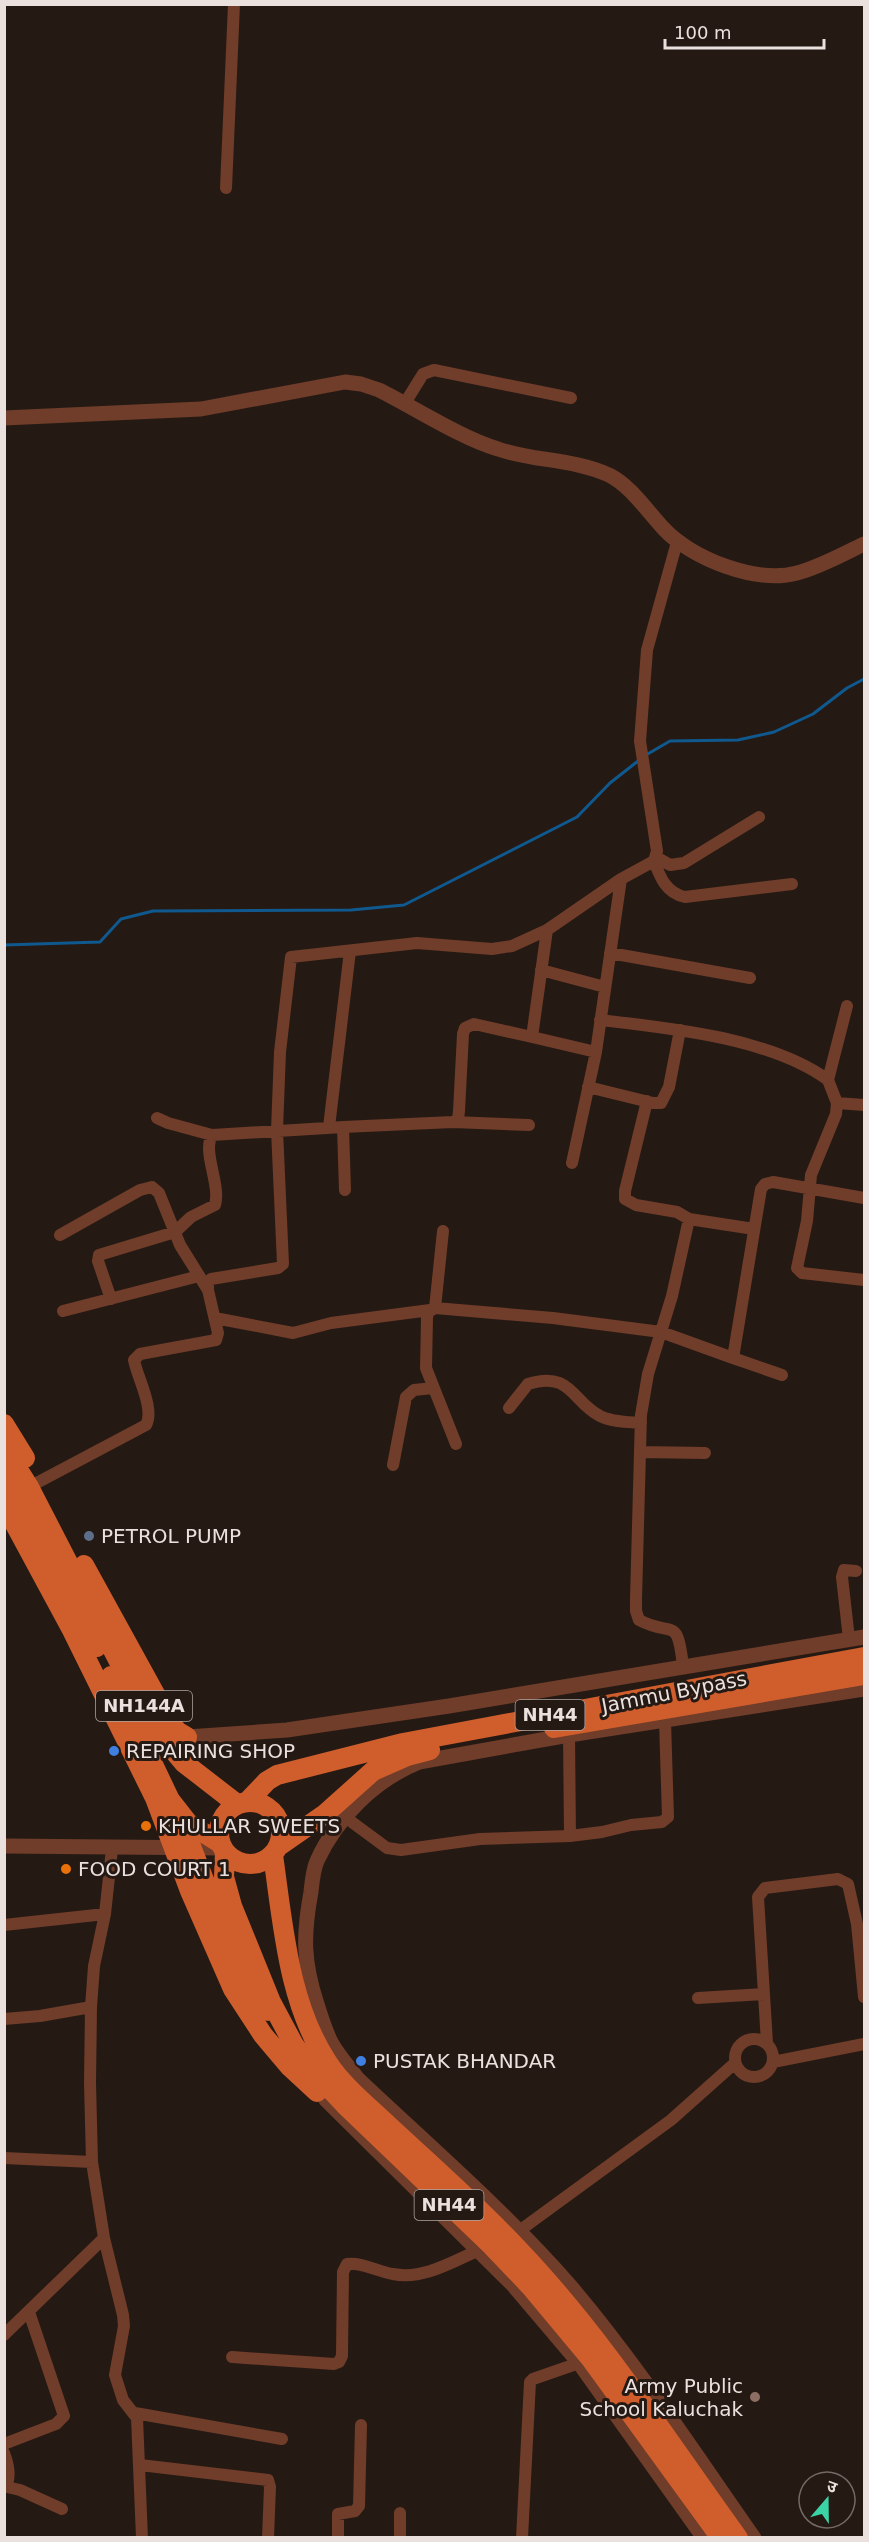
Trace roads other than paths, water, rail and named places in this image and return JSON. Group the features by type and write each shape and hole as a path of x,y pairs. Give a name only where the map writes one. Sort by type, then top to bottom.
{"highway":[{"path":"4,1424 34,1484 91,1578 171,1723 187,1737"},
{"name":"NH144A","path":"4,1447 34,1484 46,1533"},
{"name":"NH144A","path":"5,1480 46,1533 82,1604 163,1786 178,1813 222,1848"},
{"path":"4,1504 72,1630 155,1798 183,1849 240,1973 255,1998 282,2025"},
{"path":"72,1630 91,1578"},
{"name":"NH144A","path":"82,1604 163,1738 184,1763 242,1803"},
{"name":"Jammu Bypass","path":"242,1803 267,1781 278,1775 403,1743 864,1657"},
{"name":"Jammu Bypass","path":"276,1851 325,1814 373,1771 407,1756 452,1745 864,1675"},
{"name":"NH44","path":"721,2538 591,2359 531,2287 321,2068 282,2025 232,1906 224,1877 220,1822 224,1814 242,1803 258,1803 276,1815 280,1825 281,1836 276,1851 290,1966 321,2068 372,2110 518,2249 555,2290 599,2344 738,2538"},
{"path":"178,1813 183,1849 212,1945 233,1989 263,2035 290,2067 326,2100"},
{"name":"NH44","path":"222,1848 233,1860 243,1864 264,1861 276,1851"}],"street":[{"path":"226,188 234,4"},
{"path":"405,403 423,374 434,370 571,398"},
{"path":"4,418 201,409 345,382 361,384 379,390 499,450 607,474 626,487 677,542 692,552 723,565 765,575 781,576 812,567 864,544"},
{"path":"677,542 647,650 640,724 641,751 655,859 665,886 677,895 685,897 792,884"},
{"path":"655,859 670,865 684,863 759,817"},
{"path":"34,1484 146,1425 149,1414 135,1365 136,1356 216,1340 219,1333 208,1290 208,1284 215,1277 278,1268 284,1264 277,1130 280,1052 291,957 417,943 502,948 512,946 547,930 621,879 655,859"},
{"path":"572,1163 596,1052 621,879"},
{"path":"532,1037 547,930"},
{"path":"329,1127 350,951"},
{"path":"610,953 750,978"},
{"path":"541,970 605,987"},
{"path":"828,1080 847,1006"},
{"path":"600,1020 680,1030 767,1051 811,1069 828,1080 837,1103 836,1114 814,1164 798,1270 810,1275 864,1280"},
{"path":"453,1122 458,1119 465,1028 474,1024 596,1052"},
{"path":"588,1087 658,1103 665,1098 680,1030"},
{"path":"647,1101 625,1191 626,1199 636,1205 677,1212 689,1219 754,1229"},
{"path":"837,1103 864,1105"},
{"path":"157,1118 212,1135 453,1122 529,1125"},
{"path":"343,1127 345,1190"},
{"path":"111,1299 98,1260 99,1255 175,1232 191,1217 215,1205 210,1144 212,1135"},
{"path":"733,1358 759,1196 765,1184 773,1182 864,1197"},
{"path":"60,1235 140,1190 152,1187 159,1193 175,1232 208,1290"},
{"path":"682,1666 680,1643 675,1632 666,1627 639,1620 636,1611 641,1423 648,1374 672,1296 689,1219"},
{"path":"443,1231 432,1309 427,1318 426,1358 433,1388 456,1444"},
{"path":"63,1311 199,1276"},
{"path":"215,1318 293,1333 331,1323 432,1309 553,1318 661,1332 782,1375"},
{"path":"509,1408 528,1384 544,1381 567,1386 601,1417 641,1423"},
{"path":"393,1465 406,1397 414,1390 433,1388"},
{"path":"640,1452 705,1453"},
{"path":"187,1737 287,1730 449,1706 857,1638 842,1573 848,1570 856,1571"},
{"path":"754,2538 650,2390 573,2289 519,2231 358,2079 332,2043 325,2029 309,1981 304,1952 304,1927 316,1862 345,1817 367,1794 399,1770 419,1762 568,1735 864,1689"},
{"path":"345,1817 392,1850 480,1839 570,1836 666,1820 668,1817 665,1721"},
{"path":"568,1735 570,1836"},
{"path":"4,1846 112,1849 222,1848"},
{"path":"112,1849 105,1914 94,1966 91,2007 92,2162 104,2238 123,2315 124,2326 115,2375 123,2400 135,2413 140,2465 142,2538"},
{"path":"767,2043 756,2038 744,2041 735,2050 735,2063 742,2073 754,2077 766,2073 773,2062 771,2049 767,2043 758,1897 765,1888 843,1880 851,1890 861,1924 864,1997"},
{"path":"4,1924 105,1914"},
{"path":"698,1998 764,1994"},
{"path":"4,2019 40,2016 91,2007"},
{"path":"773,2062 864,2044"},
{"path":"519,2231 671,2120 735,2063"},
{"path":"358,2079 321,2068 326,2100 392,2168 513,2285 579,2363 704,2538"},
{"path":"4,2158 92,2162"},
{"path":"4,2335 104,2238"},
{"path":"232,2356 333,2364 339,2362 342,2356 344,2272 347,2264 393,2274 418,2275 479,2250"},
{"path":"4,2444 56,2424 64,2416 29,2312"},
{"path":"522,2538 530,2382 532,2379 579,2363"},
{"path":"135,2413 282,2439"},
{"path":"338,2538 338,2514 356,2511 359,2506 361,2425"},
{"path":"4,2453 8,2462 6,2487 20,2490 62,2509"},
{"path":"140,2465 268,2480 270,2487 267,2538"},
{"path":"399,2513 400,2538"}],"waterway":[{"path":"646,755 670,741 738,740 774,732 813,714 847,688 864,679"},
{"path":"4,945 100,942 121,919 153,911 351,910 404,905 577,817 610,783 638,761"}],"place":[{"name":"PETROL PUMP","path":"89,1536"},
{"name":"REPAIRING SHOP","path":"114,1751"},
{"name":"KHULLAR SWEETS","path":"146,1826"},
{"name":"FOOD COURT 1","path":"66,1869"},
{"name":"PUSTAK BHANDAR","path":"361,2061"},
{"name":"Army Public School Kaluchak","path":"755,2397"}]}
